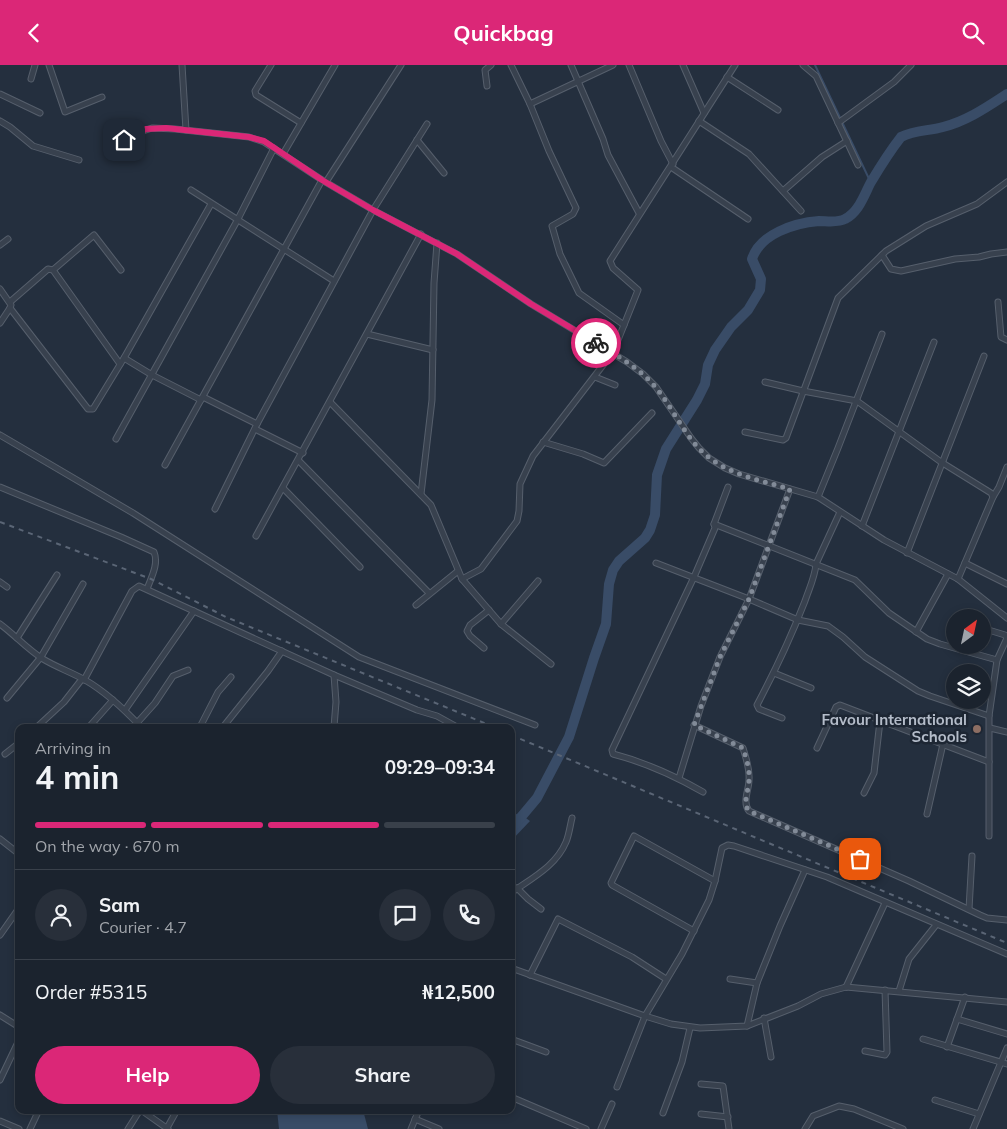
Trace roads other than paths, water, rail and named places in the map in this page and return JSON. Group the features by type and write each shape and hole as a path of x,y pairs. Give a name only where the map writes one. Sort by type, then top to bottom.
{"street":[{"path":"31,79 35,65"},
{"path":"49,65 65,112 102,97"},
{"path":"182,65 186,130"},
{"path":"271,65 256,91 256,95 301,123"},
{"path":"283,154 335,65"},
{"path":"165,465 284,249 324,181 401,65"},
{"path":"487,86 484,73 491,65"},
{"path":"510,65 530,104 549,151 576,208 573,214 552,226 560,254 581,295 624,325"},
{"path":"571,65 608,155 639,213"},
{"path":"530,104 613,65"},
{"path":"629,65 672,165 748,219"},
{"path":"683,65 704,113"},
{"path":"462,579 481,569 517,521 519,517 520,485 533,455 595,377 616,345 638,290 614,268 610,261 735,65"},
{"path":"802,65 816,76 840,121 858,165"},
{"path":"840,121 894,82 912,65"},
{"path":"727,77 778,111"},
{"path":"0,94 40,113"},
{"path":"0,121 34,146 79,160"},
{"path":"699,121 744,150 801,211"},
{"path":"215,509 256,427 373,210 427,124"},
{"path":"109,149 146,129 186,130 249,137 264,141 324,181 373,210 457,254 531,304 626,362 650,381 671,407 691,438 709,458 739,474 818,497 907,553 958,579 1007,618"},
{"path":"417,140 444,173"},
{"path":"783,191 822,157 847,141"},
{"path":"116,439 238,219 274,148"},
{"path":"745,432 784,439 836,301 882,255 907,237 977,204 1007,182"},
{"path":"191,191 334,281"},
{"path":"0,289 88,409 92,409 124,358 211,204"},
{"path":"256,536 299,461 421,234"},
{"path":"0,323 10,305 48,269 53,270 94,235 121,270"},
{"path":"0,245 8,239"},
{"path":"421,493 432,399 434,283 437,243"},
{"path":"882,255 891,269 901,271 955,259 1007,252"},
{"path":"53,270 120,364"},
{"path":"998,302 1001,337 1007,340"},
{"path":"818,497 882,333"},
{"path":"367,334 434,350"},
{"path":"862,526 934,342"},
{"path":"907,553 984,356"},
{"path":"124,358 152,375 202,399 303,453"},
{"path":"595,377 614,385"},
{"path":"765,382 856,401 942,462 991,493 993,497"},
{"path":"330,402 421,493 435,511 462,579 501,624 551,665"},
{"path":"543,442 583,454 604,463 652,413"},
{"path":"0,435 133,513 358,657 425,681 535,725"},
{"path":"299,461 429,593"},
{"path":"958,579 1007,467"},
{"path":"0,487 154,552 156,557 155,567 147,589"},
{"path":"703,792 679,778 613,754 612,750 694,577 715,529 714,524 728,487"},
{"path":"283,488 360,567"},
{"path":"679,778 694,725 720,657 749,599 790,489"},
{"path":"782,718 757,707 798,620 816,573 816,564 840,511"},
{"path":"714,524 854,580 884,608 916,632 940,644 997,661"},
{"path":"656,563 798,620 828,626 865,657 918,691 989,716"},
{"path":"965,563 1007,584"},
{"path":"416,605 458,571"},
{"path":"916,632 948,574"},
{"path":"17,638 57,575"},
{"path":"501,624 538,581"},
{"path":"0,582 7,587"},
{"path":"7,698 41,657 83,584"},
{"path":"40,724 64,702 83,679 132,591 139,586 334,675 417,711 437,716 452,724"},
{"path":"484,648 467,631 470,625 489,610"},
{"path":"125,710 194,611"},
{"path":"0,624 41,657 62,670 83,679 113,700 137,723 173,676 188,670"},
{"path":"990,836 989,716 997,661 1007,638 1005,635 991,631"},
{"path":"225,724 282,651"},
{"path":"774,673 811,688"},
{"path":"334,675 336,702 334,724"},
{"path":"202,724 218,692 231,677"},
{"path":"92,724 113,700"},
{"path":"817,749 837,705 990,762"},
{"path":"864,793 874,773 880,721"},
{"path":"694,725 743,748 749,770 746,804 749,811 988,918 1007,921"},
{"path":"990,728 1007,732"},
{"path":"928,814 943,744"},
{"path":"5,754 15,746"},
{"path":"541,909 517,888 539,875 552,861 566,842 572,818"},
{"path":"694,931 611,883 634,836 715,881"},
{"path":"0,839 15,851"},
{"path":"617,1087 645,1016 682,954 709,900 722,848 728,845 805,870 1007,954"},
{"path":"969,909 972,856"},
{"path":"747,1026 757,983 805,870"},
{"path":"846,987 885,903"},
{"path":"0,935 15,914"},
{"path":"530,975 558,919 632,957 666,979"},
{"path":"899,991 909,959 936,925"},
{"path":"515,969 645,1016 690,1028 747,1026 822,994 846,987 1007,1002"},
{"path":"730,979 757,983"},
{"path":"866,1051 882,1056 887,1052 885,990"},
{"path":"947,1047 965,997"},
{"path":"0,1015 15,1024"},
{"path":"764,1018 771,1057"},
{"path":"957,1019 1007,1034"},
{"path":"663,1113 682,1062 690,1028"},
{"path":"923,1039 1007,1064"},
{"path":"515,1040 546,1052"},
{"path":"0,1080 15,1048"},
{"path":"973,1129 1007,1048"},
{"path":"701,1084 723,1086 729,1129"},
{"path":"515,1099 586,1129"},
{"path":"935,1100 980,1113"},
{"path":"601,1129 612,1104"},
{"path":"805,1129 813,1116 838,1106 854,1109 903,1129"},
{"path":"30,1129 37,1114"},
{"path":"128,1129 138,1114"},
{"path":"147,1114 168,1129 175,1114"},
{"path":"411,1129 417,1114"},
{"path":"701,1114 728,1117"},
{"path":"415,1119 439,1129"},
{"path":"0,1121 19,1129"}],"water":[{"path":"515,815 523,816 530,821 515,837"},
{"path":"277,1114 364,1114 368,1129 279,1129"}],"waterway":[{"path":"815,65 871,183"},
{"path":"515,824 537,798 569,737 606,624 609,584 613,570 619,561 645,538 650,530 655,515 657,475 666,449 705,384 708,365 715,350 731,327 748,310 760,290 761,279 752,259 756,250 770,237 789,227 809,222 842,220 850,216 858,208 871,182 901,137 960,121 1007,94"}],"railway":[{"path":"0,522 151,579 226,617 487,724"},
{"path":"515,737 1007,943"}],"place":[{"name":"Favour International Schools","path":"977,729"}]}
